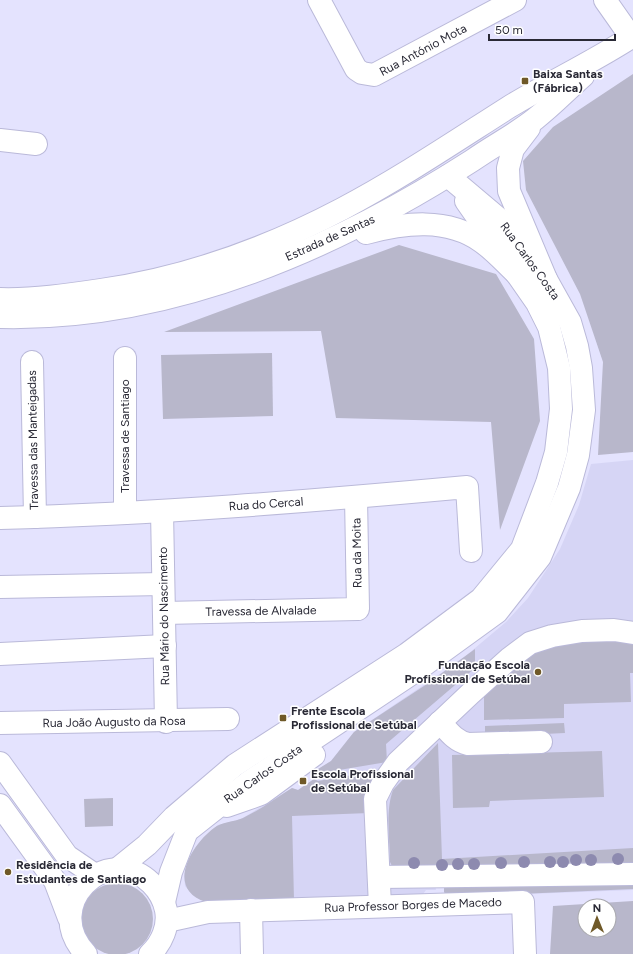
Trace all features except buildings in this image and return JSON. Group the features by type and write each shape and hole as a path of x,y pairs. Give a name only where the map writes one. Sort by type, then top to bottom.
{"street":[{"name":"Rua António Mota","path":"319,0 356,69 362,73 374,75 515,0"},
{"path":"605,0 632,36"},
{"name":"Estrada de Santas","path":"0,299 78,294 146,282 214,264 280,239 342,209 432,156 519,101 613,49 632,36"},
{"name":"Estrada de Santas","path":"0,317 78,313 122,307 176,296 223,282 312,247 392,210 448,176 535,119 613,49"},
{"path":"535,119 513,149 508,168 509,191 546,279"},
{"path":"0,140 36,144"},
{"name":"Rua Carlos Costa","path":"180,824 235,765 407,654 481,599 522,549 547,483 556,452 562,408 559,368 549,327 537,303 518,275 448,176 432,156"},
{"name":"Rua Carlos Costa","path":"180,824 210,812 249,782 417,670 497,612 540,557 569,488 578,455 584,410 581,368 577,346 570,322 546,279 498,219 448,176"},
{"path":"312,247 394,225 416,223 442,225 464,231 482,242 518,275"},
{"name":"Travessa de Santiago","path":"125,358 125,513"},
{"name":"Travessa das Manteigadas","path":"32,362 35,517"},
{"name":"Rua do Cercal","path":"0,518 162,511 356,497 467,487 471,551"},
{"name":"Rua da Moita","path":"356,497 358,609"},
{"name":"Rua Mário do Nascimento","path":"162,511 166,722"},
{"path":"0,587 163,584"},
{"name":"Travessa de Alvalade","path":"164,613 358,609"},
{"path":"380,906 376,807 378,793 389,773 398,762 510,658 530,643 552,636 582,631 614,630 633,633"},
{"path":"0,654 165,646"},
{"name":"Rua João Augusto da Rosa","path":"0,723 228,720"},
{"path":"440,722 460,742 468,744 541,742"},
{"path":"0,763 67,856 95,875"},
{"path":"0,806 55,882 77,945 86,954"},
{"path":"116,870 147,845 180,824"},
{"path":"150,954 156,949 163,936 171,872 180,824"},
{"path":"64,954 70,924 71,905 76,893 95,875 116,870 131,872 146,878 157,889 165,912"},
{"path":"379,877 633,874"},
{"name":"Rua Professor Borges de Macedo","path":"165,912 208,912 523,902 525,954"},
{"path":"250,910 252,954"}],"shaded area":[{"path":"633,74 633,452 598,455 603,362 580,294 526,190 523,161 553,127"},
{"path":"399,245 496,274 534,339 540,421 500,530 491,422 336,418 321,331 164,332"},
{"path":"272,353 273,416 163,419 161,355"},
{"name":"Fundação Escola Profissional de Setúbal","path":"633,460 633,890 448,897 444,892 444,885 435,885 436,890 426,890 421,897 201,900 194,896 185,886 184,876 190,856 204,837 218,825 241,819 292,788 298,790 314,779 314,772 331,761 354,732 462,659 506,622 528,598 560,549 579,505 591,464"},
{"path":"574,639 633,641 633,673 630,673 631,702 564,704 564,718 484,720 484,688 528,653"},
{"path":"475,649 475,668 386,744 387,762 321,773 318,769 331,761 354,732 424,686"},
{"path":"564,723 565,733 485,737 485,726"},
{"path":"438,743 442,859 633,848 633,869 393,868 390,862 388,826 389,807 393,790"},
{"path":"602,751 604,797 490,801 489,807 453,808 452,755"},
{"path":"381,770 369,813 292,816 294,900 206,902 194,896 187,887 184,877 186,866 191,855 205,836 217,826 243,818 262,808 292,788 298,790 314,779 318,781"},
{"path":"113,798 113,826 85,827 84,799"},
{"path":"633,880 633,889 448,897 444,892 444,885"},
{"path":"110,883 124,883 131,885 143,893 151,905 153,919 151,933 143,945 131,953 124,955 110,955 103,953 91,945 83,933 81,926 81,912 83,905 91,893 103,885"},
{"path":"633,901 633,954 550,954 553,906 577,904 577,938 617,938 617,902"}],"place":[{"name":"Baixa Santas (Fábrica)","path":"525,81"},
{"name":"Fundação Escola Profissional de Setúbal","path":"538,672"},
{"name":"Frente Escola Profissional de Setúbal","path":"283,718"},
{"name":"Escola Profissional de Setúbal","path":"303,781"},
{"name":"Residência de Estudantes de Santiago","path":"8,872"}]}
